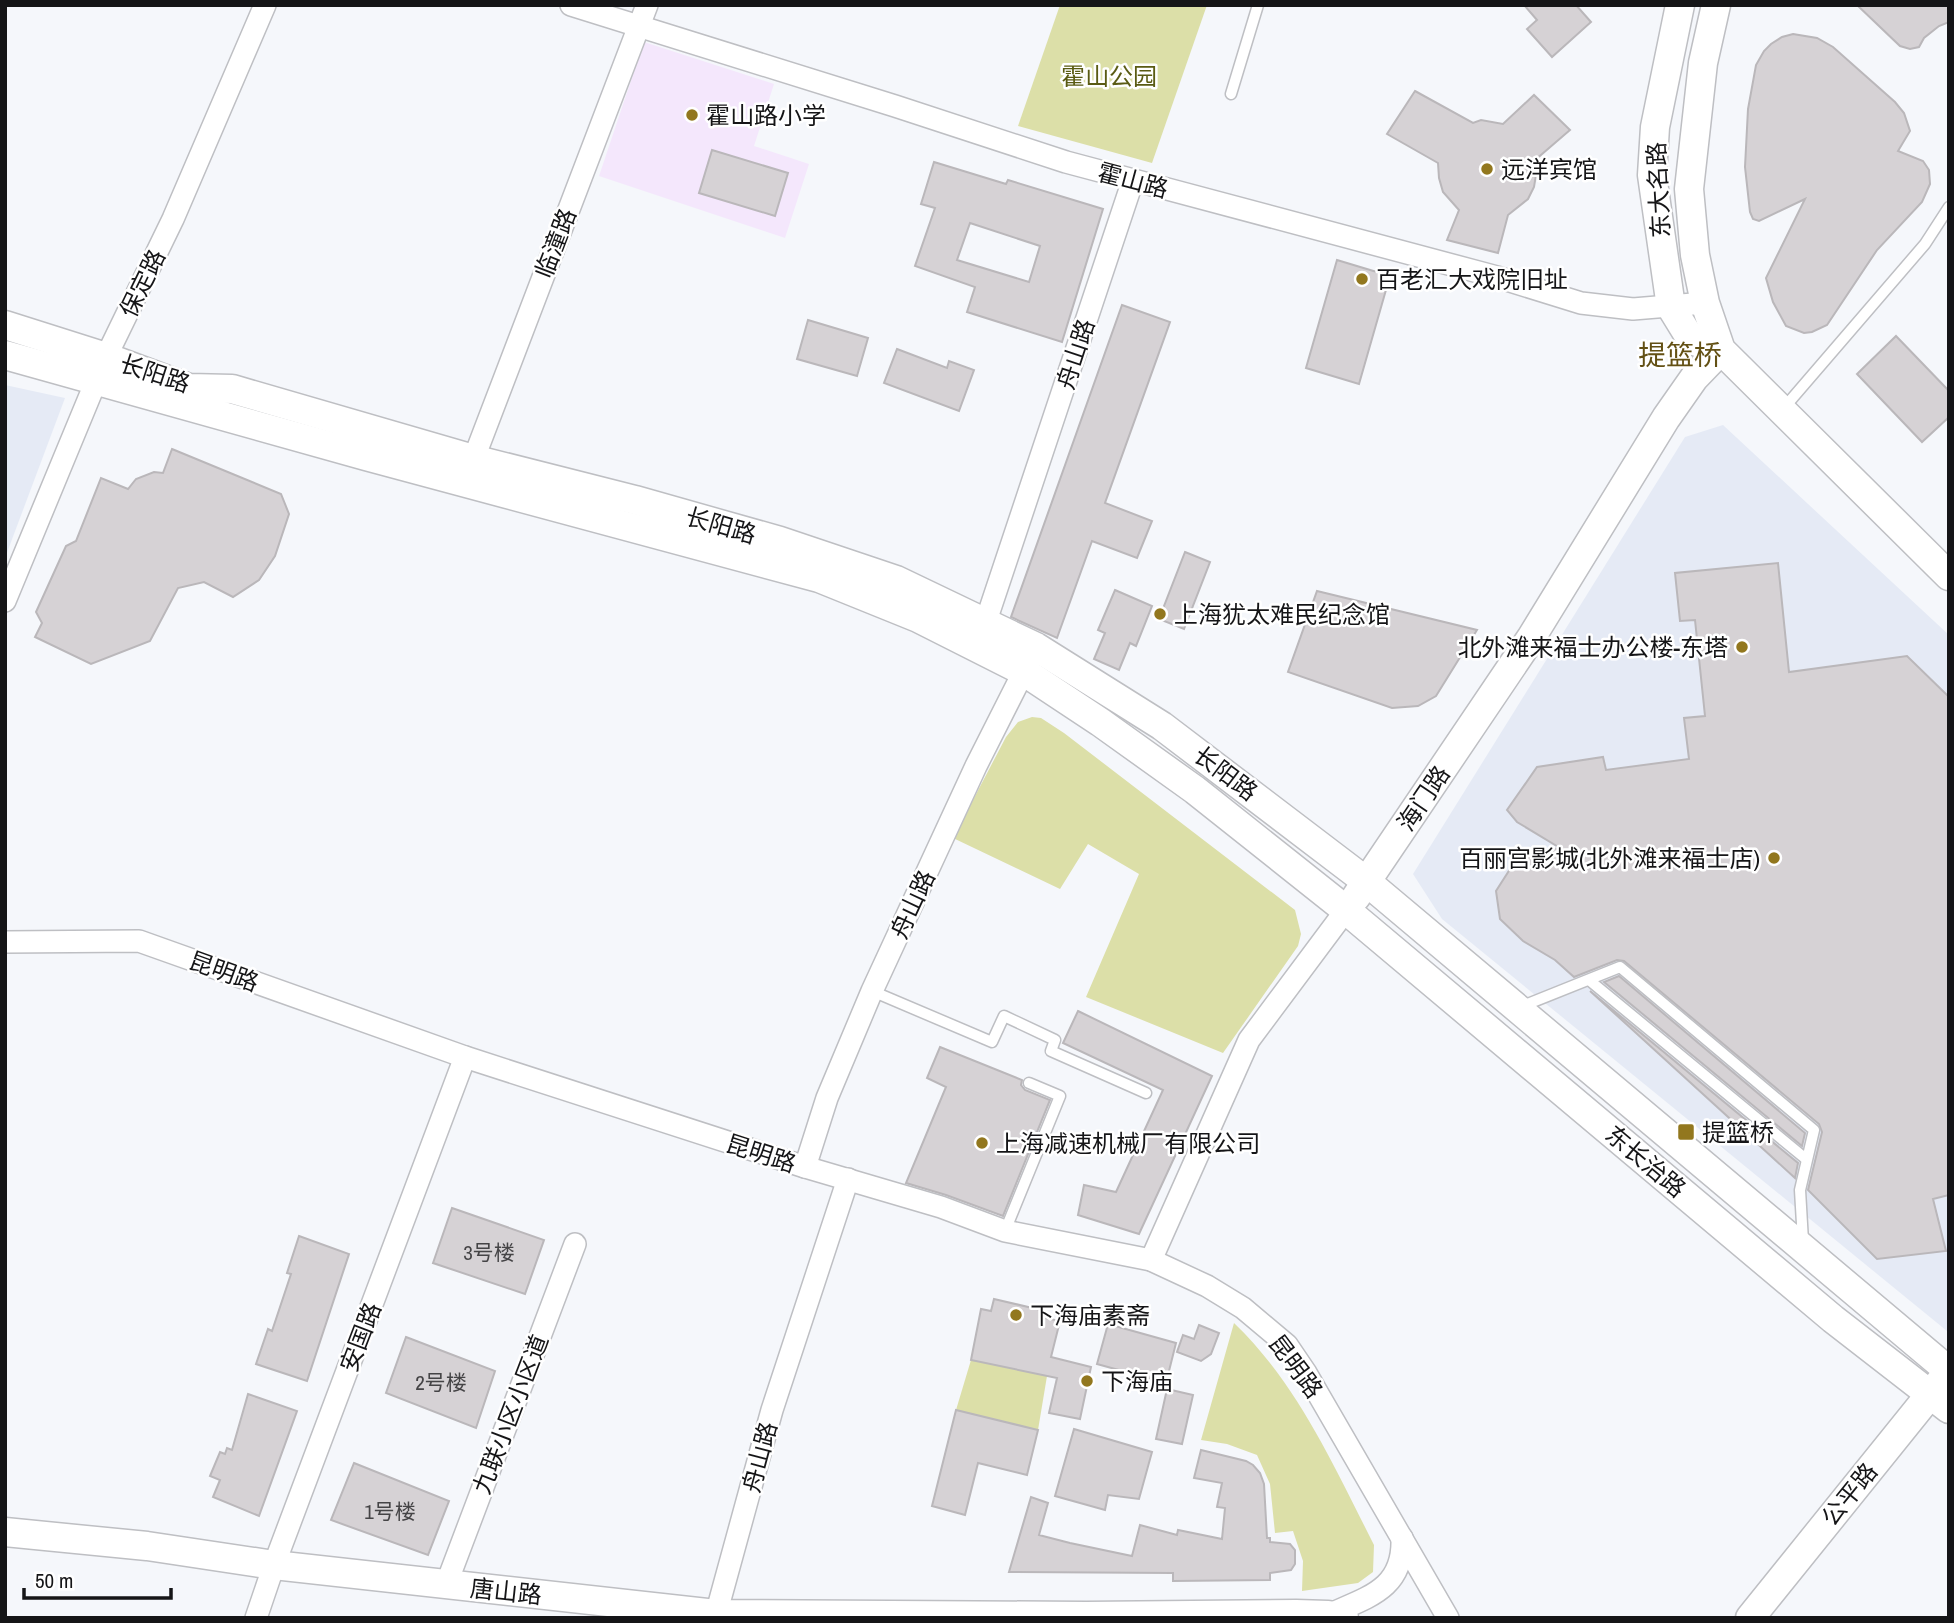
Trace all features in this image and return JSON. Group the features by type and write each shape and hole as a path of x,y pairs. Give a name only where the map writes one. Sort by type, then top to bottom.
{"main road":[{"name":"东大名路","path":"1680,5 1655,127 1652,175 1671,307 1687,333 1697,342 1721,350"},
{"name":"东大名路","path":"1716,5 1703,63 1689,189 1695,255 1705,303 1721,350 1949,576"},
{"name":"长阳路","path":"5,325 101,369"},
{"name":"海门路","path":"1346,910 1531,638 1666,418 1694,378 1721,350"},
{"name":"长阳路","path":"5,355 101,369 189,388 232,388 469,471 635,500 780,541 896,580 981,636 1162,726 1367,882"},
{"name":"长阳路","path":"1029,659 1100,722 1195,790 1346,910"},
{"name":"东长治路","path":"1367,882 1949,1371"},
{"name":"东长治路","path":"1346,910 1833,1319 1939,1402"},
{"name":"公平路","path":"1750,1618 1939,1402 1949,1371"},
{"name":"唐山路","path":"5,1532 147,1546 274,1565 715,1616 1336,1616"}],"street":[{"name":"保定路","path":"5,601 101,369 173,219 265,5"},
{"name":"霍山路","path":"571,5 1066,162 1497,277 1581,303 1633,309 1705,303"},
{"name":"临潼路","path":"469,471 647,5"},
{"name":"舟山路","path":"981,636 1132,180"},
{"name":"舟山路","path":"805,1167 827,1098 872,991 976,766 1029,659"},
{"name":"海门路","path":"1151,1260 1250,1040 1346,910"},
{"name":"昆明路","path":"5,942 139,941 465,1057 805,1167 941,1207 1005,1231 1151,1260 1207,1286 1243,1308 1287,1345 1306,1373 1448,1618"},
{"name":"安国路","path":"256,1618 465,1057"},
{"name":"舟山路","path":"715,1616 772,1410 848,1179"},
{"name":"九联小区小区道","path":"446,1584 575,1244"},
{"path":"1336,1616 1377,1592 1395,1576 1403,1553 1402,1538"}],"lane":[{"path":"1231,94 1258,5"},
{"path":"1781,411 1925,244 1949,208"},
{"path":"1517,1008 1620,967 1814,1130 1800,1190 1804,1249"},
{"path":"1588,980 1806,1159"},
{"path":"872,991 992,1042 1004,1016 1055,1040 1051,1051 1146,1093"},
{"path":"1005,1231 1060,1096 1029,1083"}],"shaded area":[{"name":"霍山路小学","path":"644,42 774,84 754,146 809,164 785,238 599,176"},
{"path":"5,385 65,398 5,558"},
{"path":"1723,425 1949,635 1947,1331 1442,919 1413,874 1685,437"}],"green space":[{"name":"霍山公园","path":"1060,5 1207,5 1152,163 1018,126"},
{"path":"1032,717 1041,718 1064,733 1295,910 1301,934 1298,946 1223,1053 1086,997 1139,874 1088,844 1060,889 953,838 1006,737 1018,722"},
{"path":"1234,1323 1257,1347 1296,1399 1374,1545 1373,1572 1358,1583 1302,1591 1303,1561 1293,1531 1275,1533 1270,1484 1257,1455 1227,1444 1201,1440"},
{"path":"971,1360 1047,1376 1038,1430 956,1410"}],"building":[{"path":"1524,5 1576,5 1591,22 1552,57 1527,29 1537,20"},
{"path":"1857,5 1949,5 1949,22 1924,38 1919,47 1910,49 1900,46"},
{"path":"1793,34 1817,38 1833,47 1895,102 1904,113 1910,131 1898,151 1923,161 1929,170 1930,184 1922,202 1877,250 1827,325 1804,333 1786,326 1773,302 1766,278 1805,199 1759,221 1753,219 1745,167 1748,109 1756,65 1771,44"},
{"name":"远洋宾馆","path":"1415,91 1473,123 1481,120 1503,124 1534,95 1570,130 1534,161 1534,187 1528,199 1508,215 1498,253 1447,240 1459,210 1443,192 1438,163 1387,134"},
{"path":"712,150 788,173 775,216 699,193"},
{"path":"934,162 1006,184 1008,180 1103,209 1062,342 967,312 975,287 915,266 935,208 921,204","holes":["970,223 1040,246 1029,282 957,260"]},
{"path":"1337,260 1390,276 1359,384 1306,368"},
{"path":"1122,305 1170,322 1105,503 1152,521 1137,558 1092,541 1057,638 1011,617"},
{"path":"808,320 868,338 857,376 797,359"},
{"path":"1896,336 1949,391 1949,417 1922,442 1857,374"},
{"path":"897,349 947,368 949,361 974,370 959,411 884,383"},
{"path":"172,449 281,494 289,514 275,556 259,580 233,597 204,582 178,588 150,641 91,664 35,637 42,623 36,612 66,546 76,541 101,478 128,489 136,479 154,472 163,473"},
{"path":"1185,552 1210,562 1184,629 1159,619"},
{"path":"1778,563 1789,672 1907,656 1949,697 1949,1195 1933,1199 1946,1251 1877,1259 1808,1190 1822,1132 1819,1124 1624,961 1617,960 1574,977 1555,960 1523,941 1500,919 1496,891 1521,852 1560,848 1517,822 1507,810 1537,767 1603,757 1606,770 1689,759 1684,718 1705,716 1695,620 1680,621 1675,573"},
{"path":"1115,590 1152,606 1136,646 1130,643 1119,670 1094,659 1105,633 1098,630"},
{"path":"1317,591 1477,630 1436,696 1418,706 1392,708 1288,672"},
{"path":"1619,976 1805,1133 1802,1146 1604,982"},
{"path":"1590,991 1798,1163 1795,1178"},
{"path":"1078,1011 1212,1076 1139,1234 1078,1215 1084,1185 1116,1192 1163,1090 1063,1043"},
{"name":"上海减速机械厂有限公司","path":"940,1047 1022,1080 1021,1085 1025,1090 1050,1100 1003,1216 906,1183 946,1087 927,1078"},
{"path":"452,1208 544,1240 525,1294 433,1263"},
{"path":"299,1236 349,1254 307,1381 256,1364 268,1329 272,1331 291,1274 287,1273"},
{"path":"994,1299 1041,1310 1040,1317 1060,1321 1051,1357 1091,1367 1080,1419 1049,1413 1057,1378 971,1360 981,1309 991,1311"},
{"path":"1108,1324 1176,1343 1166,1383 1097,1364"},
{"path":"1199,1325 1219,1333 1211,1354 1201,1361 1177,1352 1183,1335 1194,1339"},
{"path":"406,1337 495,1371 476,1428 386,1393"},
{"path":"1167,1389 1193,1395 1182,1444 1156,1439"},
{"path":"248,1394 297,1411 259,1516 213,1497 220,1480 210,1476 220,1452 225,1454 227,1448 232,1450"},
{"path":"956,1410 1038,1430 1027,1475 978,1463 965,1515 932,1506"},
{"path":"1074,1429 1152,1452 1139,1499 1108,1495 1105,1510 1055,1496"},
{"path":"1201,1450 1246,1461 1260,1473 1264,1484 1267,1538 1270,1538 1270,1542 1290,1544 1295,1550 1295,1564 1291,1570 1270,1573 1270,1580 1173,1581 1173,1573 1009,1572 1031,1497 1048,1503 1039,1535 1070,1543 1132,1556 1140,1525 1177,1535 1178,1530 1222,1539 1225,1508 1217,1507 1222,1483 1194,1478"},
{"path":"354,1463 449,1501 428,1555 331,1520"}],"place":[{"name":"霍山路小学","path":"692,115"},
{"name":"远洋宾馆","path":"1487,169"},
{"name":"百老汇大戏院旧址","path":"1362,279"},
{"name":"上海犹太难民纪念馆","path":"1160,614"},
{"name":"北外滩来福士办公楼-东塔","path":"1742,647"},
{"name":"百丽宫影城(北外滩来福士店)","path":"1774,858"},
{"name":"提篮桥","path":"1686,1132"},
{"name":"上海减速机械厂有限公司","path":"982,1143"},
{"name":"下海庙素斋","path":"1016,1315"},
{"name":"下海庙","path":"1087,1381"}],"district":[{"name":"提篮桥","path":"1680,355"}]}
